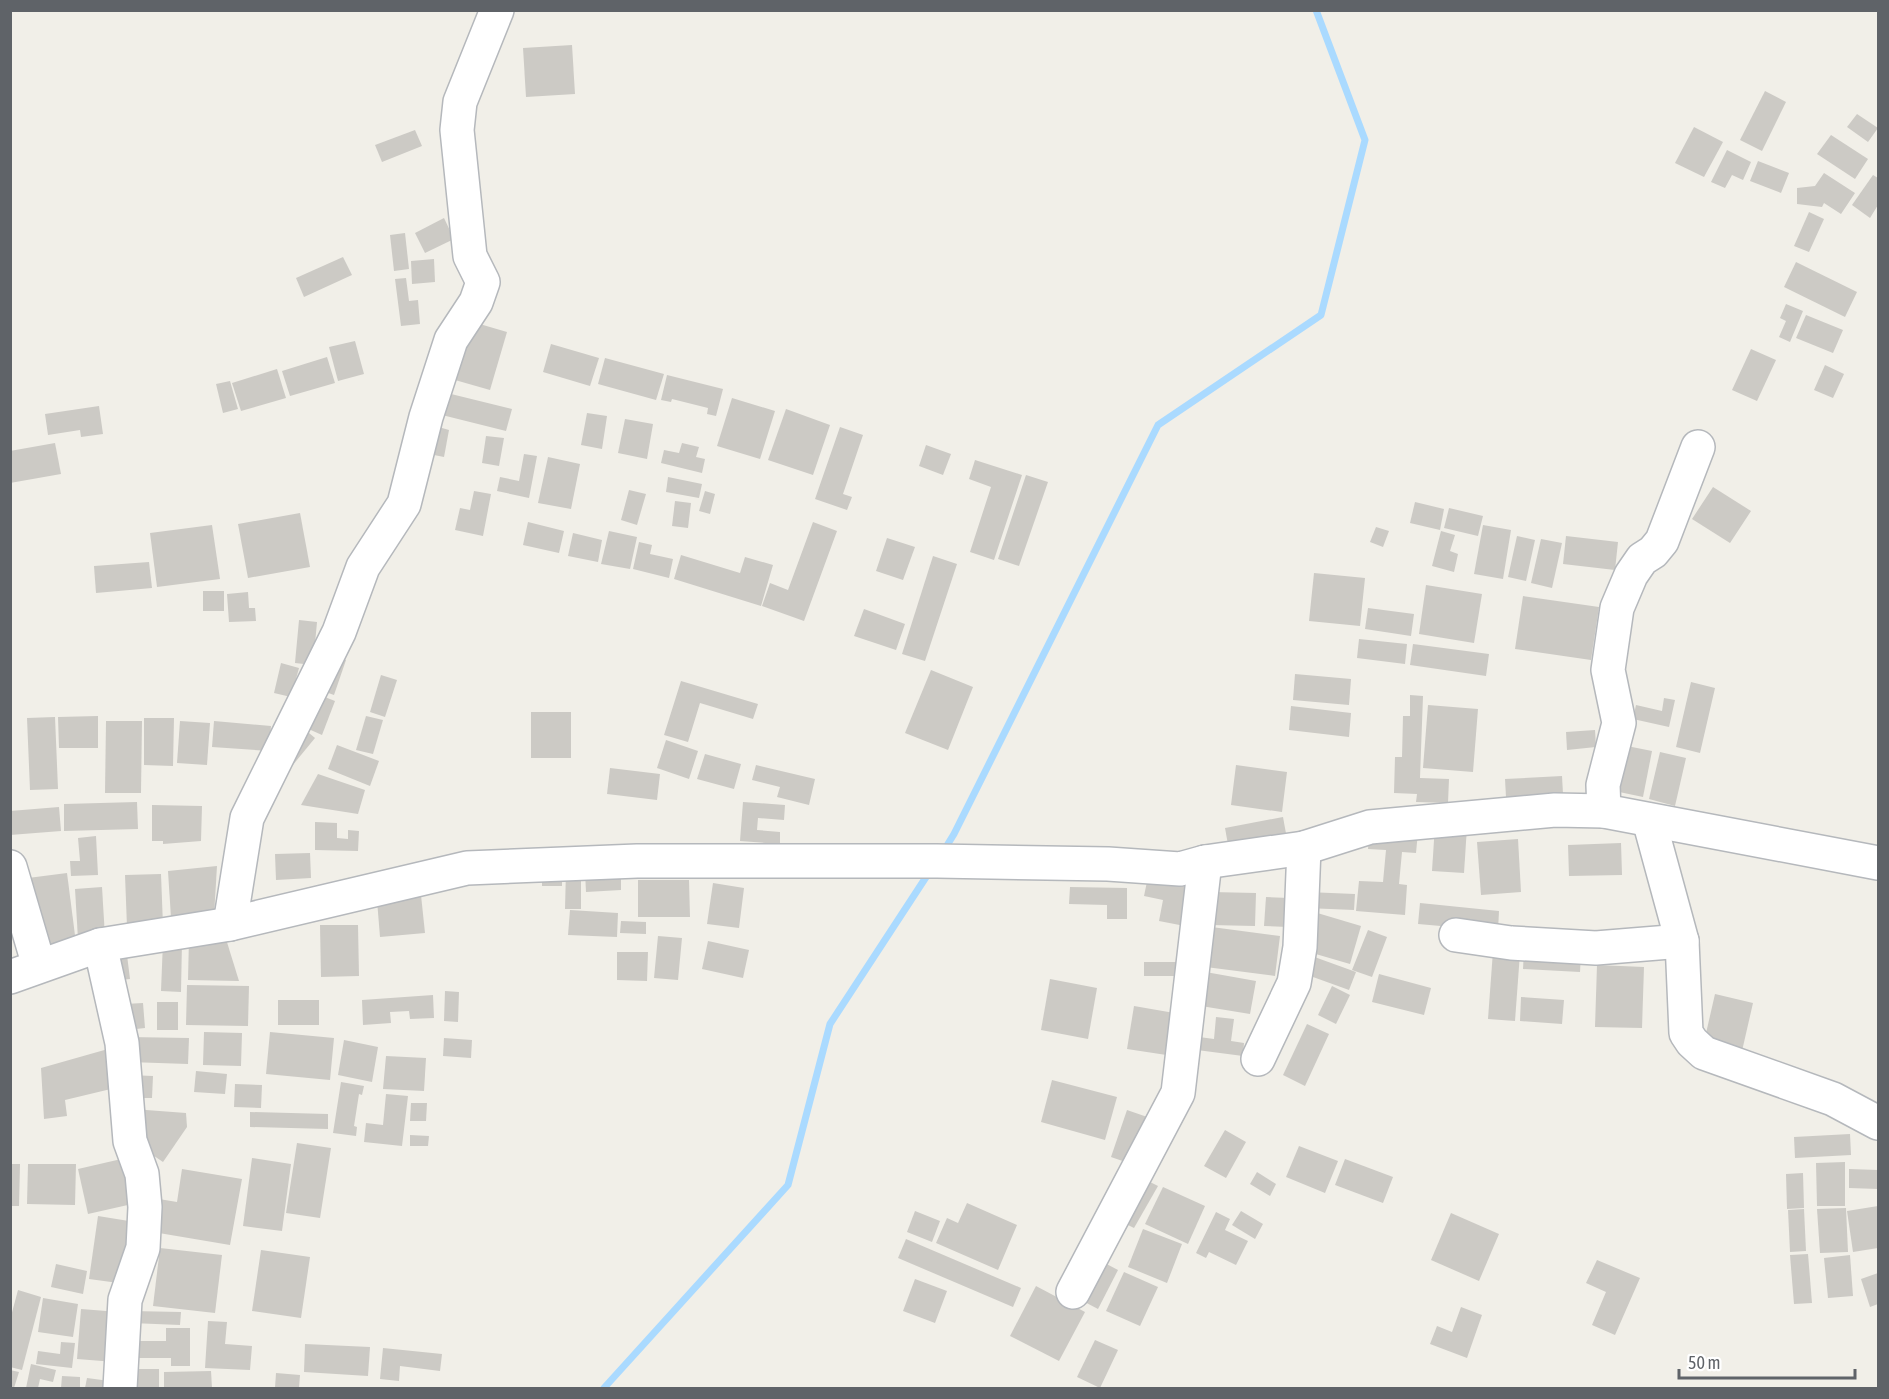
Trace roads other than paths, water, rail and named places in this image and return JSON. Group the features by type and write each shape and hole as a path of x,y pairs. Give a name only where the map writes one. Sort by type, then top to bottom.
{"street":[{"path":"230,924 247,818 339,632 363,567 404,504 426,417 451,340 477,302 483,282 470,256 456,130 460,102 497,10"},
{"path":"1604,811 1603,785 1619,723 1608,670 1617,608 1631,575 1642,559 1653,552 1662,541 1698,447"},
{"path":"10,867 25,971 100,945 230,924 467,868 637,861 937,861 1108,864 1180,869 1205,862 1304,848 1370,827 1555,810 1604,811 1878,863"},
{"path":"1649,820 1682,941 1686,1033 1692,1042 1704,1053 1833,1099 1878,1123"},
{"path":"1258,1059 1294,982 1300,947 1304,848"},
{"path":"1073,1292 1179,1092 1205,862"},
{"path":"1456,935 1510,943 1596,948 1682,941"},
{"path":"100,945 122,1043 130,1141 142,1174 145,1207 142,1248 126,1300 120,1389"}],"waterway":[{"path":"943,852 1158,425 1321,315 1365,140 1316,10"},
{"path":"604,1388 788,1185 830,1024 930,871"}]}
